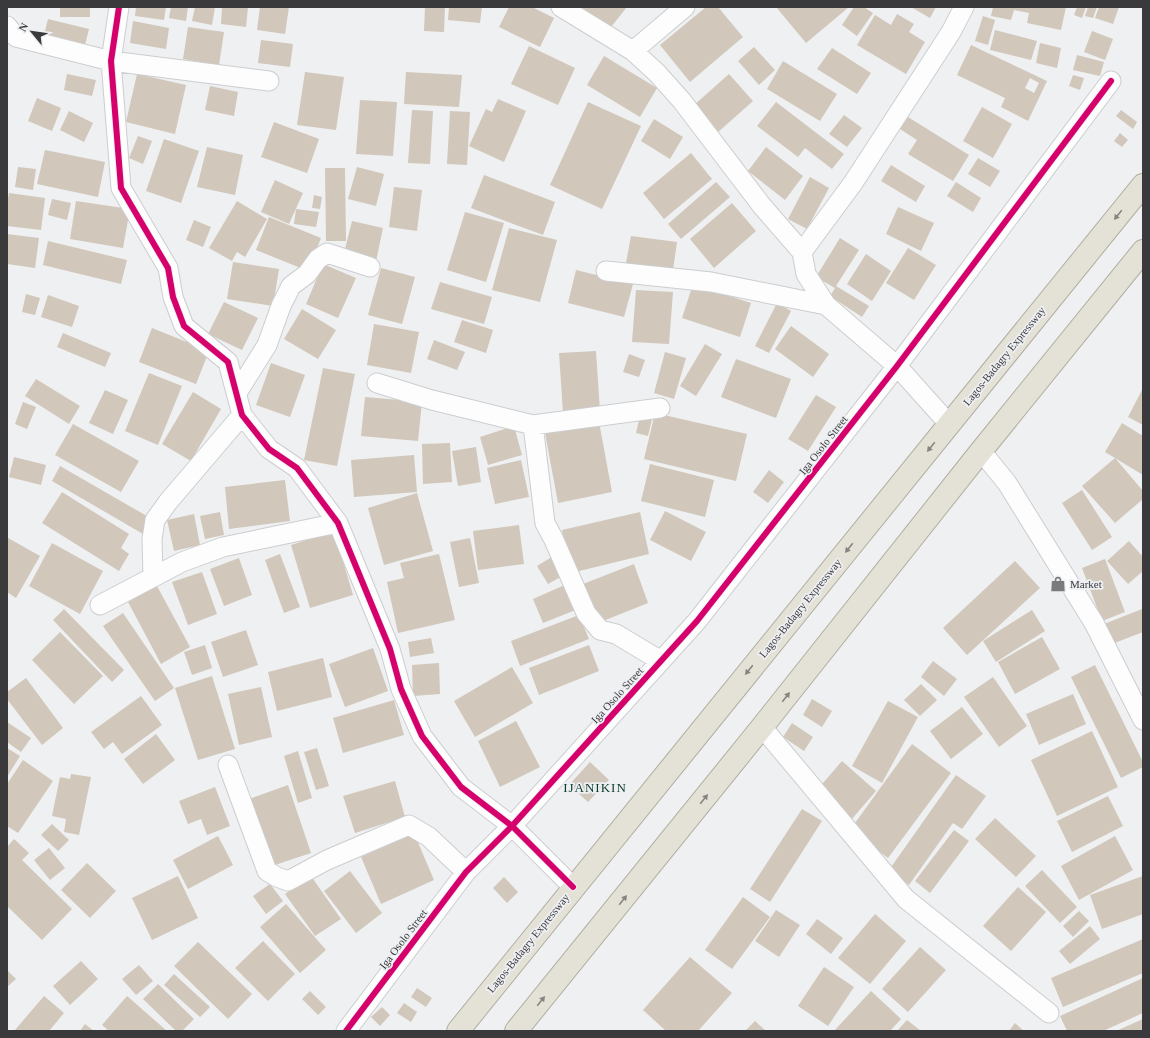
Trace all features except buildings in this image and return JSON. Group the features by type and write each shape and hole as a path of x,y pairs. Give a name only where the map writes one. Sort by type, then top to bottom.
{"highway":[{"name":"Lagos-Badagry Expressway","path":"458,1031 573,887 1143,185"},
{"path":"516,1031 762,727 981,451 1143,251"}],"street":[{"path":"119,7 111,61 121,188 168,268 173,297 184,326 228,362 242,415 270,449 297,468 338,523 390,649 401,689 422,736 461,787 512,826 573,887"},
{"path":"561,7 633,51 657,73 682,100 758,200 802,252 806,274 826,305 897,366 949,424"},
{"path":"633,51 685,7"},
{"path":"802,252 854,183 951,32 964,7"},
{"path":"7,26 16,37 111,61 269,81"},
{"name":"Iga Osolo Street","path":"346,1031 466,872 512,826 697,621 897,366 1111,81"},
{"path":"237,393 267,345 281,306 291,286 307,274 318,259 327,253 370,266"},
{"path":"606,272 711,282 826,305"},
{"path":"377,383 432,400 533,425 660,408"},
{"path":"153,577 152,539 156,520 168,502 242,415"},
{"path":"533,425 544,523 554,540 586,613 600,630 616,634 661,661"},
{"path":"981,451 1007,483 1094,623 1143,720"},
{"path":"100,605 182,562 223,548 338,523"},
{"path":"762,727 906,899 1049,1013"},
{"path":"228,765 267,871 277,877 288,881 327,860 409,825 429,836 466,872"}],"cycle path":[{"path":"119,7 111,61 121,188 168,268 173,297 184,326 228,362 242,415 269,449 297,468 338,523 390,649 401,689 422,736 461,787 512,826 573,887"},
{"path":"346,1031 466,872 512,826 697,621 897,366 1111,81"}],"place":[{"name":"Market","path":"1058,584"}],"district":[{"name":"IJANIKIN","path":"595,787"}]}
